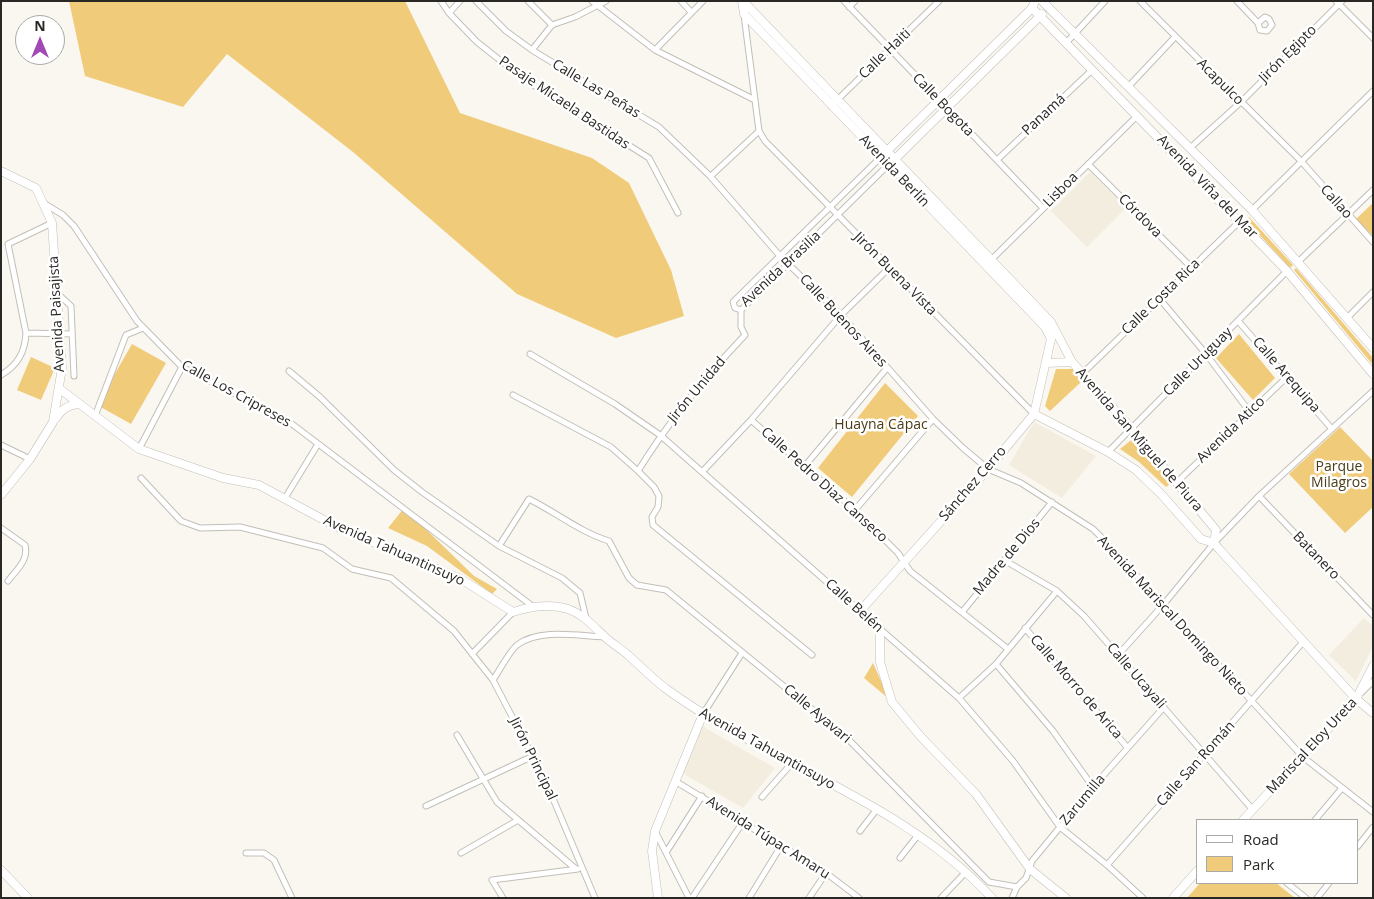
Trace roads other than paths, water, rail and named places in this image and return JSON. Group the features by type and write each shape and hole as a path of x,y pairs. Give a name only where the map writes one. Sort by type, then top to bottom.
{"street":[{"name":"Pasaje Micaela Bastidas","path":"441,1 448,13 478,42 525,80 649,158 678,213"},
{"path":"448,13 460,1"},
{"name":"Calle Las Peñas","path":"476,1 506,31 532,50 659,127"},
{"path":"528,1 552,25"},
{"path":"592,1 597,7 655,50 755,100"},
{"path":"532,50 552,25 597,7 606,1"},
{"path":"681,1 691,12"},
{"path":"655,50 703,1"},
{"name":"Avenida Berlín","path":"743,1 744,14 884,154 988,263 1045,327 1051,339"},
{"name":"Avenida Berlín","path":"743,1 834,104"},
{"name":"Calle Bogota","path":"844,1 1043,208"},
{"path":"849,7 855,1"},
{"name":"Calle Haiti","path":"834,104 939,1"},
{"path":"1066,43 1105,1"},
{"name":"Acapulco","path":"1140,1 1301,162"},
{"path":"1237,1 1258,23"},
{"path":"1339,2 1373,38"},
{"name":"Jirón Egipto","path":"1190,148 1241,102 1339,2"},
{"name":"Avenida Viña del Mar","path":"1045,4 1252,210 1299,261 1373,348"},
{"name":"Avenida Brasilia","path":"1034,5 733,302 735,308 740,310 1040,17 1045,4"},
{"name":"Avenida Viña del Mar","path":"1034,5 1040,17 1287,270 1373,374"},
{"path":"713,174 759,131 744,14"},
{"path":"1129,86 1176,37"},
{"name":"Panamá","path":"996,160 1092,70"},
{"path":"1252,210 1373,91"},
{"name":"Lisboa","path":"988,263 1137,116"},
{"name":"Calle Buenos Aires","path":"659,127 710,176 780,256 840,315 933,418 988,469"},
{"name":"Jirón Buena Vista","path":"759,131 830,207 1034,414"},
{"name":"Callao","path":"1301,162 1373,242"},
{"name":"Córdova","path":"1088,164 1191,267"},
{"name":"Avenida Paisajista","path":"1,172 36,188 45,204 52,223 62,368 60,389 52,422 30,459 1,495"},
{"path":"1299,261 1373,190"},
{"name":"Calle Los Cripreses","path":"45,204 63,215 74,226 143,328 182,367 288,421 532,605"},
{"name":"Calle Costa Rica","path":"1083,373 1240,221"},
{"path":"1,375 17,363 25,348 26,333 8,244 52,223"},
{"name":"Avenida Berlín","path":"988,263 1051,322 1059,335"},
{"path":"702,472 751,420 840,315 890,268"},
{"name":"Calle Uruguay","path":"1108,452 1239,322 1287,270"},
{"path":"1348,318 1373,292"},
{"path":"57,293 71,306 74,376"},
{"path":"1159,298 1206,354 1249,411"},
{"name":"Jirón Unidad","path":"638,471 660,435 714,368 745,335 740,327 740,310"},
{"name":"Calle Arequipa","path":"1239,322 1332,429"},
{"path":"95,416 126,335 143,328"},
{"path":"26,333 72,334"},
{"path":"1051,339 1059,335"},
{"name":"Avenida San Miguel de Piura","path":"1059,335 1072,362 1131,428 1216,530 1214,543"},
{"name":"Sánchez Cerro","path":"860,611 988,469 1034,414 1051,339"},
{"name":"Calle Belén","path":"530,354 615,404 660,435 959,698 1013,760 1060,827 1107,865 1143,898"},
{"path":"1046,363 1072,362"},
{"path":"138,449 182,367"},
{"path":"804,467 887,368"},
{"path":"289,371 320,397 394,470 499,546 562,578 580,593 586,618"},
{"name":"Avenida Atico","path":"1176,483 1249,411 1287,377"},
{"name":"Avenida Tahuantinsuyo","path":"60,389 138,449 223,478 260,485 337,528 461,579 512,612 532,605 569,609 586,618 604,637 663,686 703,714 748,742 877,809 918,835 985,890 992,898"},
{"path":"1118,655 1164,604 1214,543 1259,496 1373,392"},
{"path":"513,395 611,447 654,487 659,496 658,507 652,517 653,524 812,655"},
{"path":"52,422 61,410 78,404"},
{"name":"Avenida San Miguel de Piura","path":"1034,414 1108,452 1136,470 1162,494 1201,539 1214,543 1373,714"},
{"path":"855,510 933,418"},
{"name":"Calle Pedro Diaz Canseco","path":"751,420 855,510 898,553 910,571 1008,649"},
{"path":"285,498 318,444"},
{"path":"1,445 30,459"},
{"name":"Avenida Mariscal Domingo Nieto","path":"988,469 1021,483 1052,502 1104,540 1302,757 1373,812"},
{"name":"Jirón Principal","path":"141,478 181,521 200,528 240,527 323,548 352,569 391,578 454,631 493,680 546,782 579,869 595,898"},
{"name":"Batanero","path":"1259,496 1373,615"},
{"name":"Calle Ayavari","path":"499,546 529,499 550,509 589,535 609,541 627,574 637,585 666,590 846,737 989,882"},
{"name":"Madre de Dios","path":"962,611 1052,502"},
{"path":"1,528 25,545 28,553 24,562 8,581"},
{"name":"Calle Ucayali","path":"1004,560 1057,591 1084,616 1253,810"},
{"path":"959,698 996,664 1057,591"},
{"path":"472,654 512,612"},
{"name":"Calle Morro de Arica","path":"1025,628 1127,747"},
{"path":"880,629 880,662 892,702 920,737 976,794 1030,869 1066,898"},
{"path":"493,680 517,646 534,637 548,635 604,637"},
{"name":"Calle San Román","path":"1107,865 1252,703 1304,641"},
{"path":"658,898 652,851 655,831 703,714 742,653"},
{"path":"996,664 1053,731 1093,787"},
{"name":"Mariscal Eloy Ureta","path":"1245,819 1358,696 1373,666"},
{"path":"1358,696 1373,681"},
{"name":"Zarumilla","path":"1012,898 1017,887 1026,878 1032,861 1127,747 1164,707"},
{"path":"457,735 497,802 579,869"},
{"path":"426,806 533,756"},
{"path":"762,797 792,764"},
{"name":"Avenida Túpac Amaru","path":"675,781 826,873 859,898"},
{"path":"1317,819 1342,788"},
{"path":"667,851 702,796"},
{"path":"860,831 877,809"},
{"path":"461,853 518,820"},
{"path":"655,831 690,898 743,822"},
{"path":"1359,845 1373,827"},
{"path":"900,858 918,835"},
{"path":"749,898 781,846"},
{"path":"246,853 264,853 274,860 292,898"},
{"path":"503,898 492,880 579,869"},
{"path":"1,870 28,898"},
{"path":"1173,898 1196,872"},
{"path":"809,898 826,873"},
{"path":"941,898 965,873"},
{"path":"985,890 989,882 1017,887"},
{"path":"1288,884 1306,898"},
{"path":"1317,898 1328,884"}],"park label":[{"name":"Huayna Cápac","path":"881,425"},
{"name":"Parque Milagros","path":"1339,476"}]}
